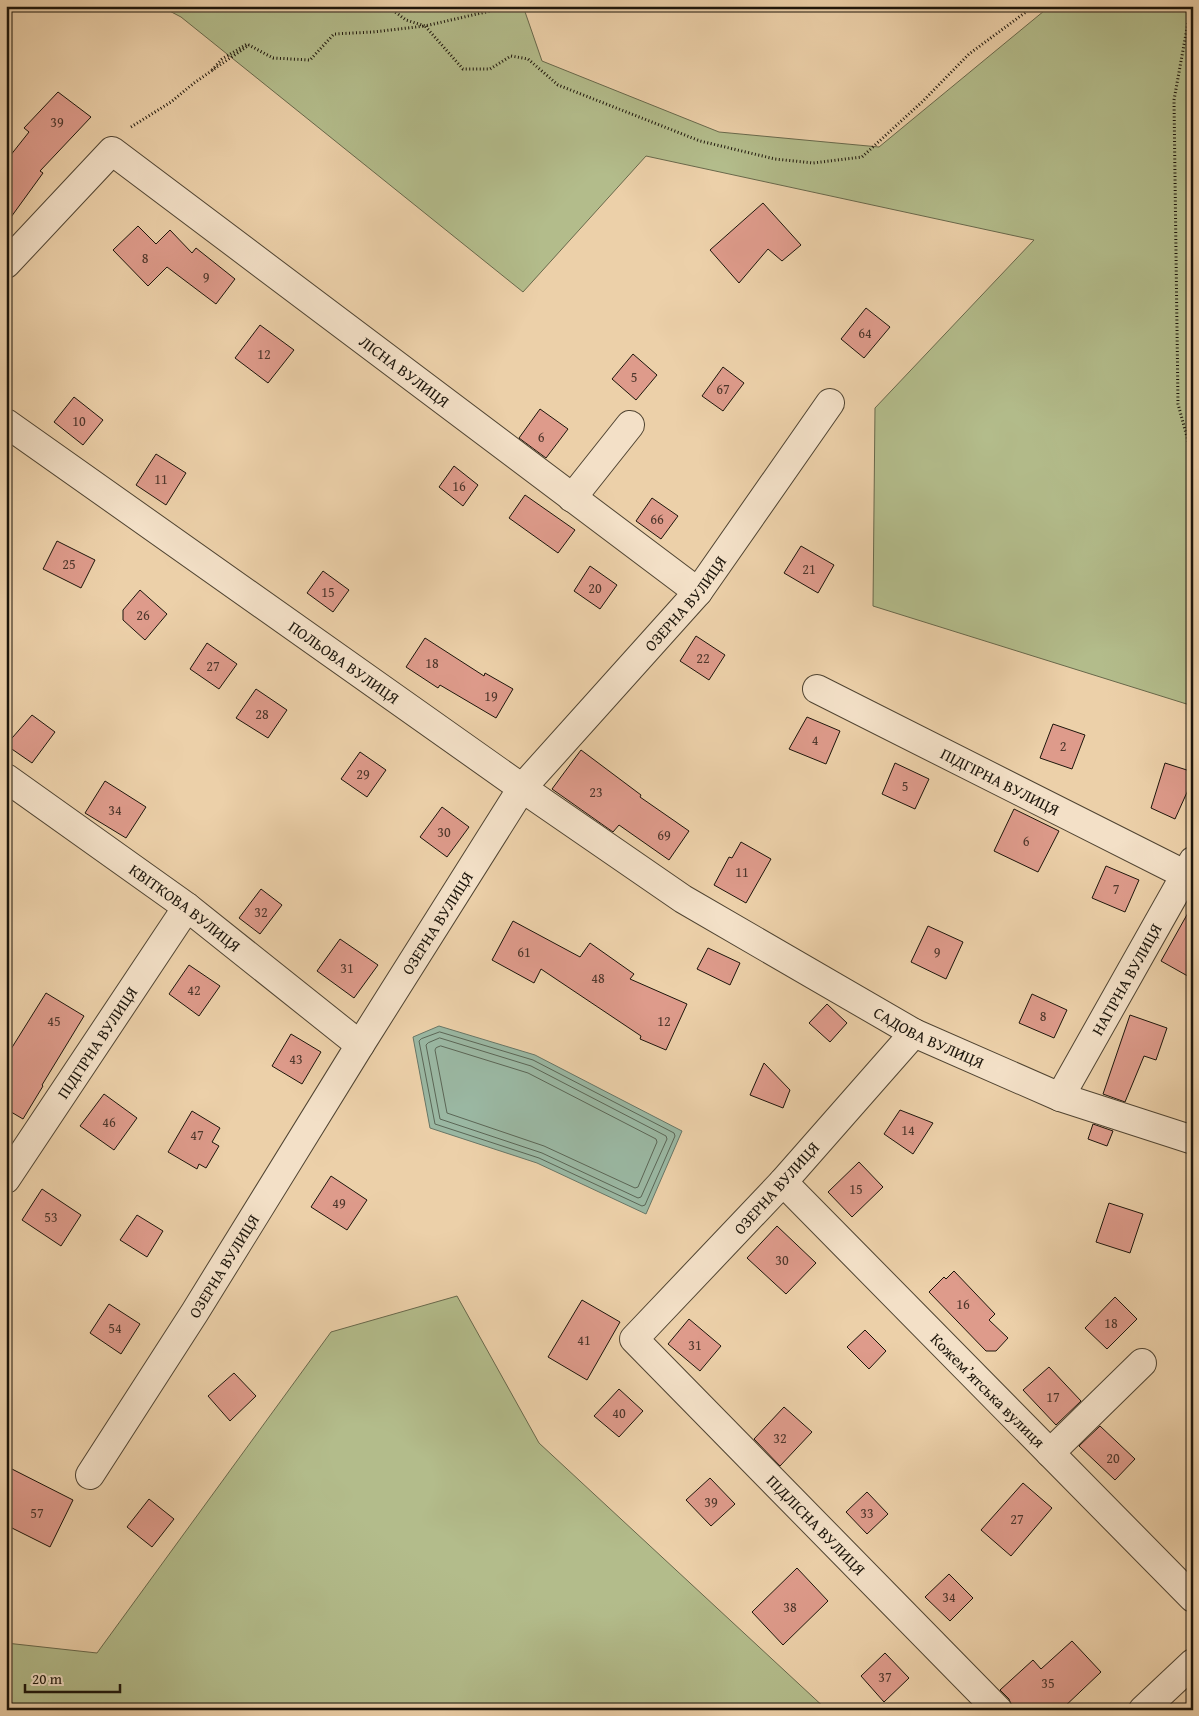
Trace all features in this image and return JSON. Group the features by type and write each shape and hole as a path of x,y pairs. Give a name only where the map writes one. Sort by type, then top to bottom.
{"street":[{"path":"6,264 112,151"},
{"name":"ЛІСНА ВУЛИЦЯ","path":"112,151 698,592"},
{"name":"ОЗЕРНА ВУЛИЦЯ","path":"90,1475 200,1304 522,788 698,592 830,403"},
{"name":"ПОЛЬОВА ВУЛИЦЯ","path":"6,423 522,788 683,899"},
{"path":"572,498 630,425"},
{"name":"ПІДГІРНА ВУЛИЦЯ","path":"817,689 1189,868"},
{"name":"КВІТКОВА ВУЛИЦЯ","path":"6,778 187,907 360,1045"},
{"name":"НАГІРНА ВУЛИЦЯ","path":"1060,1097 1189,868"},
{"name":"САДОВА ВУЛИЦЯ","path":"683,899 914,1033 1060,1097 1193,1140"},
{"name":"ПІДГІРНА ВУЛИЦЯ","path":"6,1179 187,907"},
{"name":"ОЗЕРНА ВУЛИЦЯ","path":"634,1339 783,1182 914,1033"},
{"name":"Кожемʼятська вулиця","path":"783,1182 1193,1598"},
{"name":"ПІДЛІСНА ВУЛИЦЯ","path":"634,1339 998,1710"},
{"path":"1050,1453 1142,1363"},
{"path":"1142,1710 1193,1663"}],"path":[{"path":"387,6 406,20 425,26 463,69 490,69 511,56 528,59 558,85 700,141 774,159 813,163 862,157 969,54 1034,6"},
{"path":"112,151 124,132 171,102 212,70 250,45 273,58 310,60 334,34 425,26 490,11 495,6"},
{"path":"1190,6 1174,100 1178,404 1193,458"}],"shaded area":[{"path":"160,6 523,6 542,61 719,132 879,147 1050,6 1193,6 1193,706 873,606 875,408 1034,240 646,156 523,292 181,17"},
{"path":"457,1296 539,1443 827,1710 6,1710 6,1643 97,1653 331,1332"}],"water":[{"path":"439,1026 535,1055 682,1131 646,1214 537,1163 430,1128 413,1037"}],"building":[{"path":"58,92 91,117 40,171 43,173 6,224 6,161 29,132 24,128"},
{"path":"763,203 801,245 782,261 768,249 739,283 710,250"},
{"path":"138,226 156,244 170,230 192,253 196,248 235,279 216,304 167,267 148,286 113,250"},
{"path":"866,308 890,327 864,358 841,339"},
{"path":"260,325 294,350 268,383 235,358"},
{"path":"633,354 657,375 636,400 612,379"},
{"path":"723,367 744,383 723,411 702,396"},
{"path":"74,397 103,420 83,445 54,422"},
{"path":"540,409 568,429 546,458 519,438"},
{"path":"156,454 186,473 166,505 136,485"},
{"path":"454,466 478,485 463,506 439,487"},
{"path":"525,495 575,530 558,553 509,518"},
{"path":"652,498 678,516 661,539 636,521"},
{"path":"57,541 95,560 81,588 43,569"},
{"path":"801,546 834,565 818,593 784,573"},
{"path":"590,566 617,585 600,609 574,591"},
{"path":"323,571 349,590 333,612 307,593"},
{"path":"140,590 167,614 145,640 123,620 123,610"},
{"path":"696,636 725,655 709,680 680,661"},
{"path":"425,638 484,676 485,673 513,689 496,718 440,685 438,688 406,667"},
{"path":"207,643 237,664 219,689 190,669"},
{"path":"256,689 287,710 268,738 236,718"},
{"path":"32,715 55,732 32,763 6,745"},
{"path":"807,717 840,731 826,764 789,749"},
{"path":"1053,724 1085,735 1072,769 1040,758"},
{"path":"581,750 641,795 640,797 689,831 669,860 619,825 613,832 552,789"},
{"path":"360,752 386,770 367,797 341,779"},
{"path":"895,763 929,779 915,809 882,794"},
{"path":"1165,763 1193,772 1193,779 1175,819 1151,808"},
{"path":"105,781 146,807 126,838 85,813"},
{"path":"442,807 469,827 447,857 420,837"},
{"path":"1014,809 1059,831 1038,872 994,851"},
{"path":"741,842 771,859 746,903 714,885 729,857 732,858"},
{"path":"1106,866 1139,880 1125,912 1092,898"},
{"path":"261,889 282,905 260,934 239,918"},
{"path":"1193,904 1193,979 1161,961"},
{"path":"513,921 580,957 590,943 634,974 630,979 687,1004 666,1050 640,1039 641,1036 541,969 534,983 492,960"},
{"path":"928,926 963,942 946,979 911,962"},
{"path":"340,939 378,965 354,998 317,971"},
{"path":"708,948 740,963 730,985 697,969"},
{"path":"189,965 220,986 199,1016 169,994"},
{"path":"46,993 84,1016 23,1119 6,1109 6,1057"},
{"path":"1032,994 1067,1010 1054,1038 1019,1023"},
{"path":"827,1004 847,1023 830,1042 809,1023"},
{"path":"1130,1015 1167,1028 1156,1060 1144,1056 1125,1102 1103,1094"},
{"path":"291,1034 321,1052 302,1084 272,1066"},
{"path":"764,1063 790,1090 783,1108 750,1095"},
{"path":"104,1094 137,1118 114,1150 80,1126"},
{"path":"900,1110 933,1123 913,1154 884,1134"},
{"path":"192,1111 220,1128 212,1142 219,1146 206,1168 199,1164 197,1169 168,1152"},
{"path":"1093,1124 1113,1131 1107,1146 1088,1139"},
{"path":"859,1162 883,1187 852,1217 828,1192"},
{"path":"331,1176 367,1200 347,1230 311,1207"},
{"path":"42,1189 81,1215 61,1246 22,1220"},
{"path":"1109,1203 1143,1214 1130,1253 1096,1242"},
{"path":"137,1215 163,1231 147,1257 120,1240"},
{"path":"777,1226 816,1263 786,1294 747,1258"},
{"path":"954,1271 995,1314 989,1320 1008,1338 996,1351 986,1351 929,1292 944,1277 946,1279"},
{"path":"1115,1297 1137,1319 1107,1349 1085,1328"},
{"path":"582,1300 620,1322 587,1380 548,1357"},
{"path":"109,1304 140,1324 121,1354 90,1333"},
{"path":"689,1319 721,1346 700,1371 668,1344"},
{"path":"865,1330 886,1351 869,1369 847,1347"},
{"path":"1049,1367 1081,1401 1056,1425 1023,1390"},
{"path":"234,1373 256,1396 230,1421 208,1396"},
{"path":"619,1389 643,1411 619,1437 594,1416"},
{"path":"784,1407 812,1432 780,1466 754,1439"},
{"path":"1100,1426 1135,1459 1115,1480 1079,1446"},
{"path":"6,1466 73,1500 50,1547 6,1525"},
{"path":"710,1478 735,1504 711,1526 686,1500"},
{"path":"1023,1483 1052,1508 1011,1556 981,1530"},
{"path":"867,1492 888,1514 867,1534 846,1512"},
{"path":"149,1499 174,1519 152,1547 127,1527"},
{"path":"797,1568 828,1601 783,1645 752,1612"},
{"path":"949,1574 973,1598 950,1621 925,1597"},
{"path":"1072,1641 1101,1672 1061,1710 1013,1710 1009,1699 1000,1690 1033,1660 1041,1669"},
{"path":"885,1653 909,1678 884,1702 861,1676"}]}
